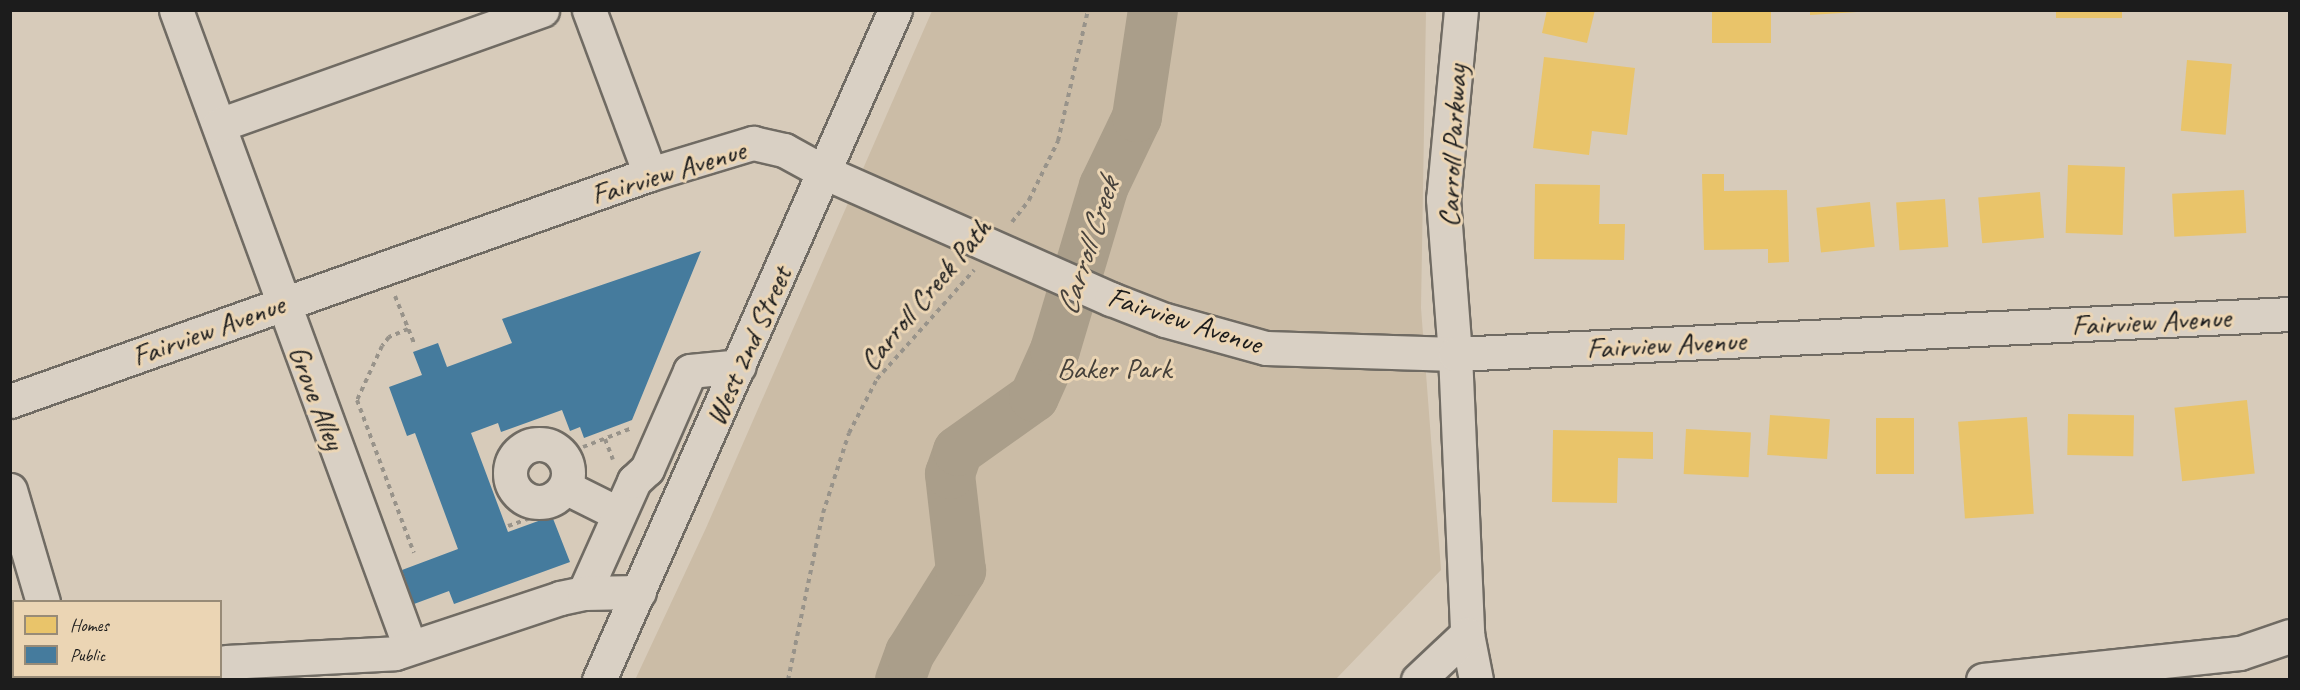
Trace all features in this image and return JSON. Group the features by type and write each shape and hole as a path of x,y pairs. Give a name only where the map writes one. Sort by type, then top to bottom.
{"street":[{"name":"Grove Alley","path":"176,10 219,125 403,650"},
{"path":"219,125 542,10"},
{"path":"589,10 650,174"},
{"name":"West 2nd Street","path":"599,680 895,10"},
{"name":"Carroll Parkway","path":"1461,10 1443,200 1455,354 1467,634 1476,680"},
{"name":"Fairview Avenue","path":"10,401 650,174 753,143 784,150 824,172 1111,299 1204,333 1266,348 1455,354 2289,314"},
{"path":"584,593 619,514 624,474 647,469 690,371 739,366"},
{"path":"10,490 42,600"},
{"path":"560,498 619,514"},
{"path":"226,662 403,650 584,593 639,592"},
{"path":"1419,680 1467,634"},
{"path":"1983,680 2240,653 2289,636"}],"path":[{"name":"Carroll Creek Path","path":"788,680 823,513 849,433 877,379 994,247 1029,200 1058,141 1088,10"},
{"path":"383,268 414,343"},
{"path":"408,328 389,337 382,345 357,400 414,553"},
{"path":"583,447 643,424"},
{"path":"605,439 624,474"},
{"path":"508,526 560,498"}],"green space":[{"name":"Baker Park","path":"932,11 1426,11 1421,308 1441,570 1336,679 635,680 706,528"}],"building: Homes":[{"path":"1547,10 1595,10 1587,43 1542,33"},
{"path":"1712,10 1771,10 1771,43 1712,43"},
{"path":"1810,10 1857,10 1857,12 1810,15"},
{"path":"2056,10 2122,10 2122,18 2056,18"},
{"path":"1544,57 1635,68 1627,135 1592,131 1589,155 1533,148"},
{"path":"2187,60 2232,64 2226,135 2181,131"},
{"path":"2068,165 2125,167 2123,235 2066,233"},
{"path":"1702,174 1724,174 1724,191 1787,190 1789,262 1768,263 1768,249 1704,250"},
{"path":"1535,184 1600,185 1599,224 1625,224 1624,260 1534,259"},
{"path":"2244,190 2246,233 2174,237 2172,194"},
{"path":"2040,192 2044,238 1982,243 1978,197"},
{"path":"1945,199 1948,247 1899,250 1896,202"},
{"path":"1870,202 1875,247 1821,252 1816,208"},
{"path":"2247,400 2255,474 2182,481 2174,408"},
{"path":"2068,414 2134,415 2133,456 2067,455"},
{"path":"1770,415 1830,419 1827,459 1767,455"},
{"path":"2027,417 2034,514 1965,519 1958,422"},
{"path":"1876,418 1914,418 1914,474 1876,474"},
{"path":"1686,429 1751,432 1749,477 1684,474"},
{"path":"1553,430 1653,432 1653,459 1618,458 1617,503 1552,502"}],"building: Public":[{"path":"701,251 632,420 584,438 580,427 570,431 562,410 501,432 498,423 471,433 508,532 552,516 570,562 454,604 449,591 414,604 402,570 458,549 415,433 407,436 389,387 422,375 413,352 438,343 447,367 512,343 502,319"}],"waterway":[{"name":"Carroll Creek","path":"900,680 910,653 961,571 950,474 958,451 1034,397 1055,350 1104,186 1137,117 1153,10"}]}
